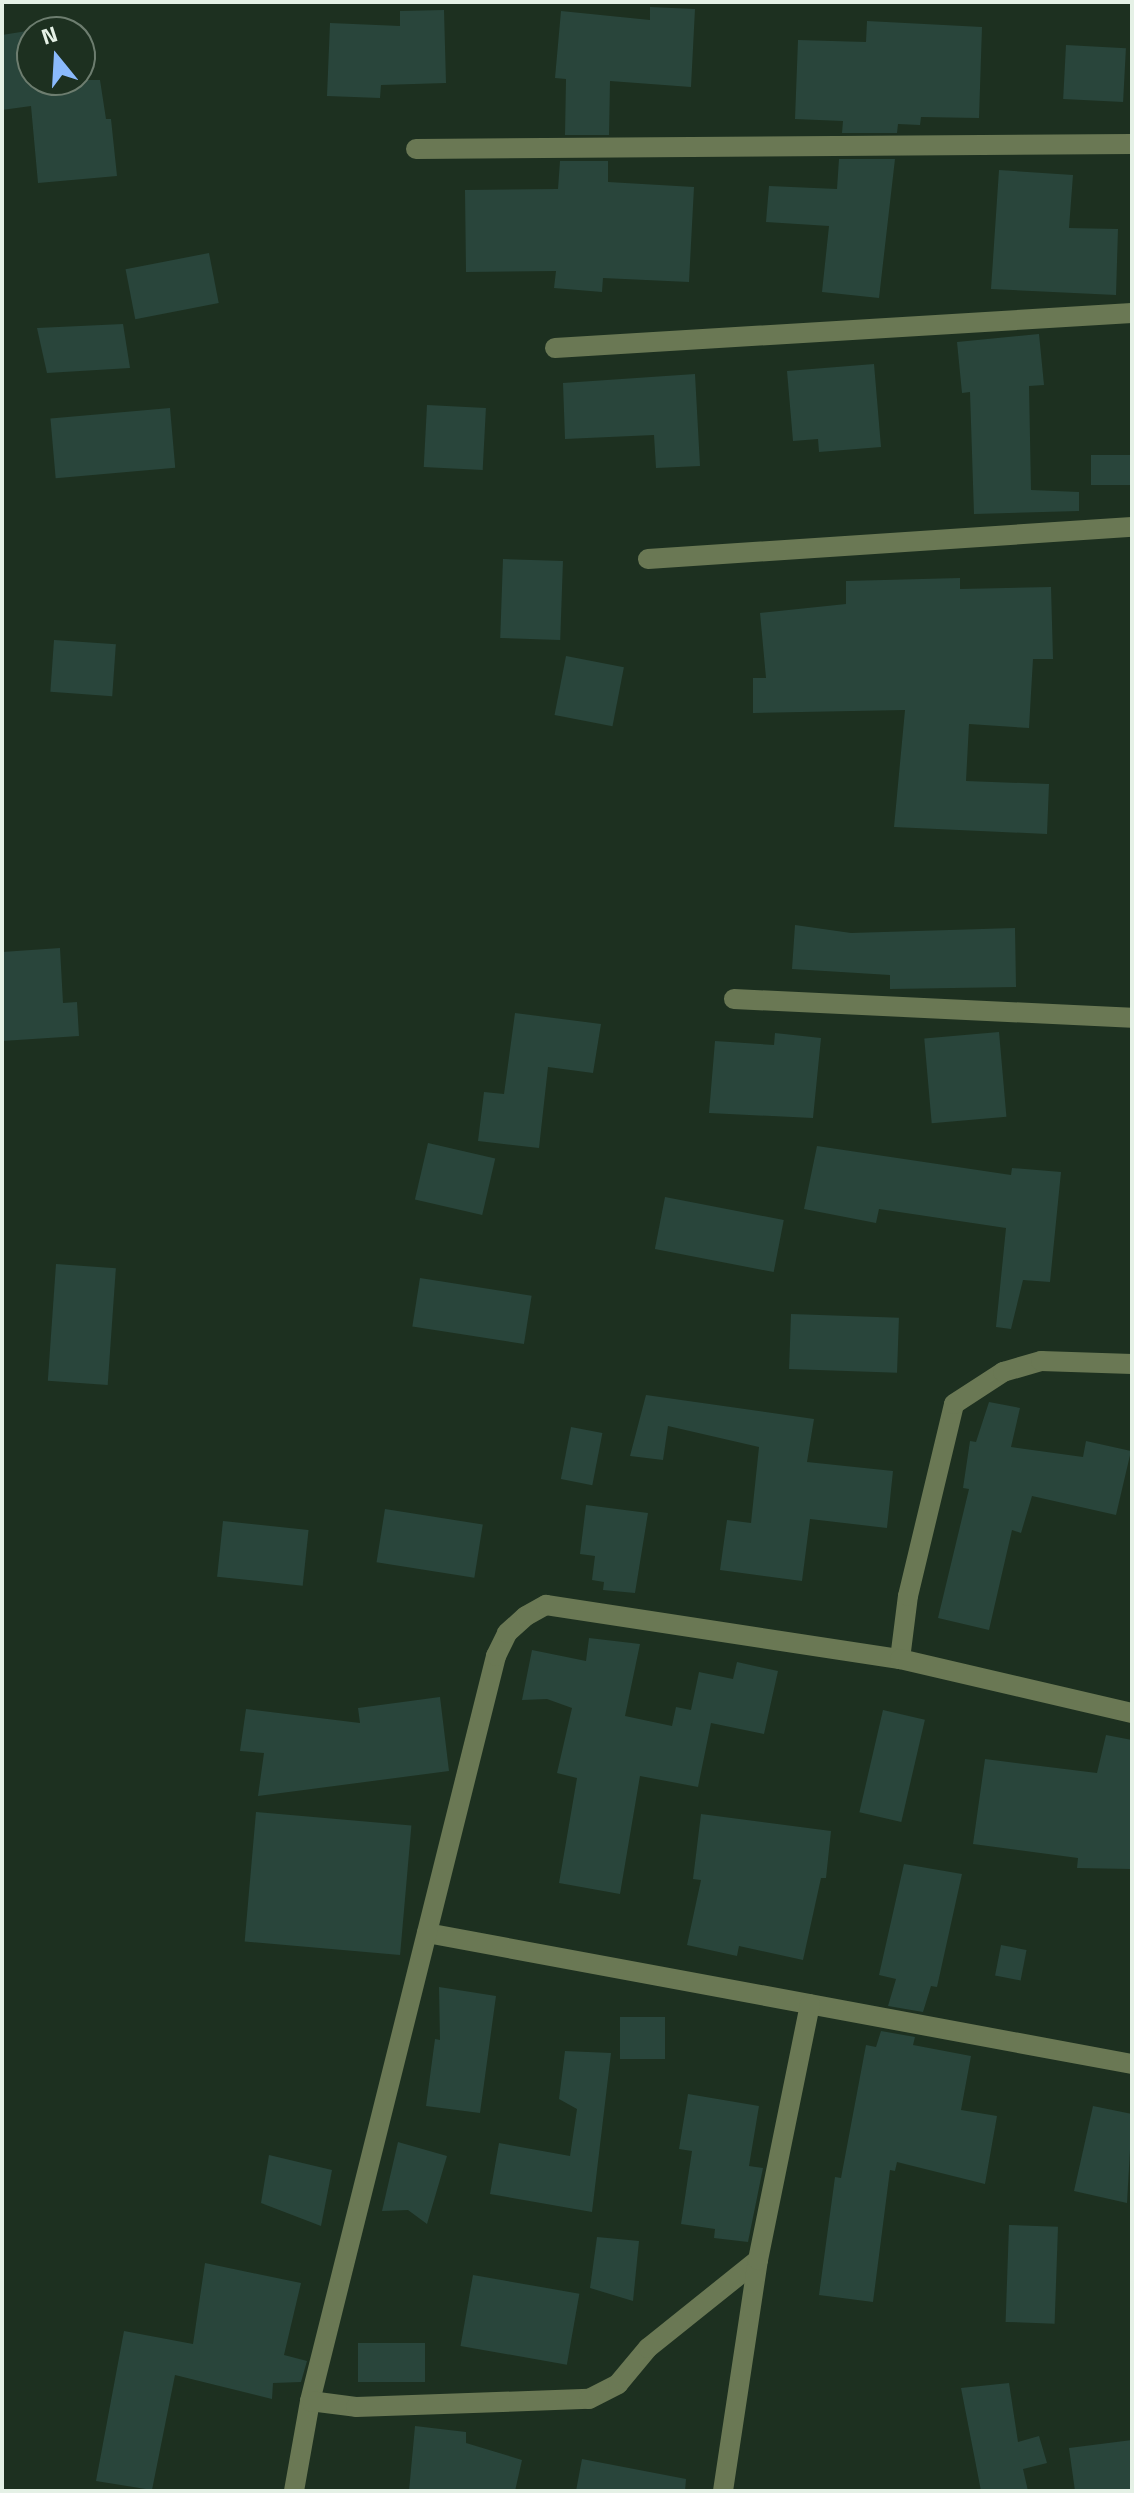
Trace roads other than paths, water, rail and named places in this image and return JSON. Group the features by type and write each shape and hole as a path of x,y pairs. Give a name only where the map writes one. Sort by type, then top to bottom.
{"street":[{"path":"416,149 1132,144"},
{"path":"555,348 1132,313"},
{"path":"648,559 1132,527"},
{"path":"734,999 1132,1018"},
{"path":"900,1659 908,1596 954,1404 1003,1372 1041,1361 1132,1364"},
{"path":"294,2491 310,2401 496,1656 507,1633 526,1616 546,1605 900,1659 1132,1713"},
{"path":"427,1933 1132,2064"},
{"path":"723,2491 758,2260 810,2004"},
{"path":"310,2401 356,2407 589,2399 618,2384 648,2348 758,2260"}]}
